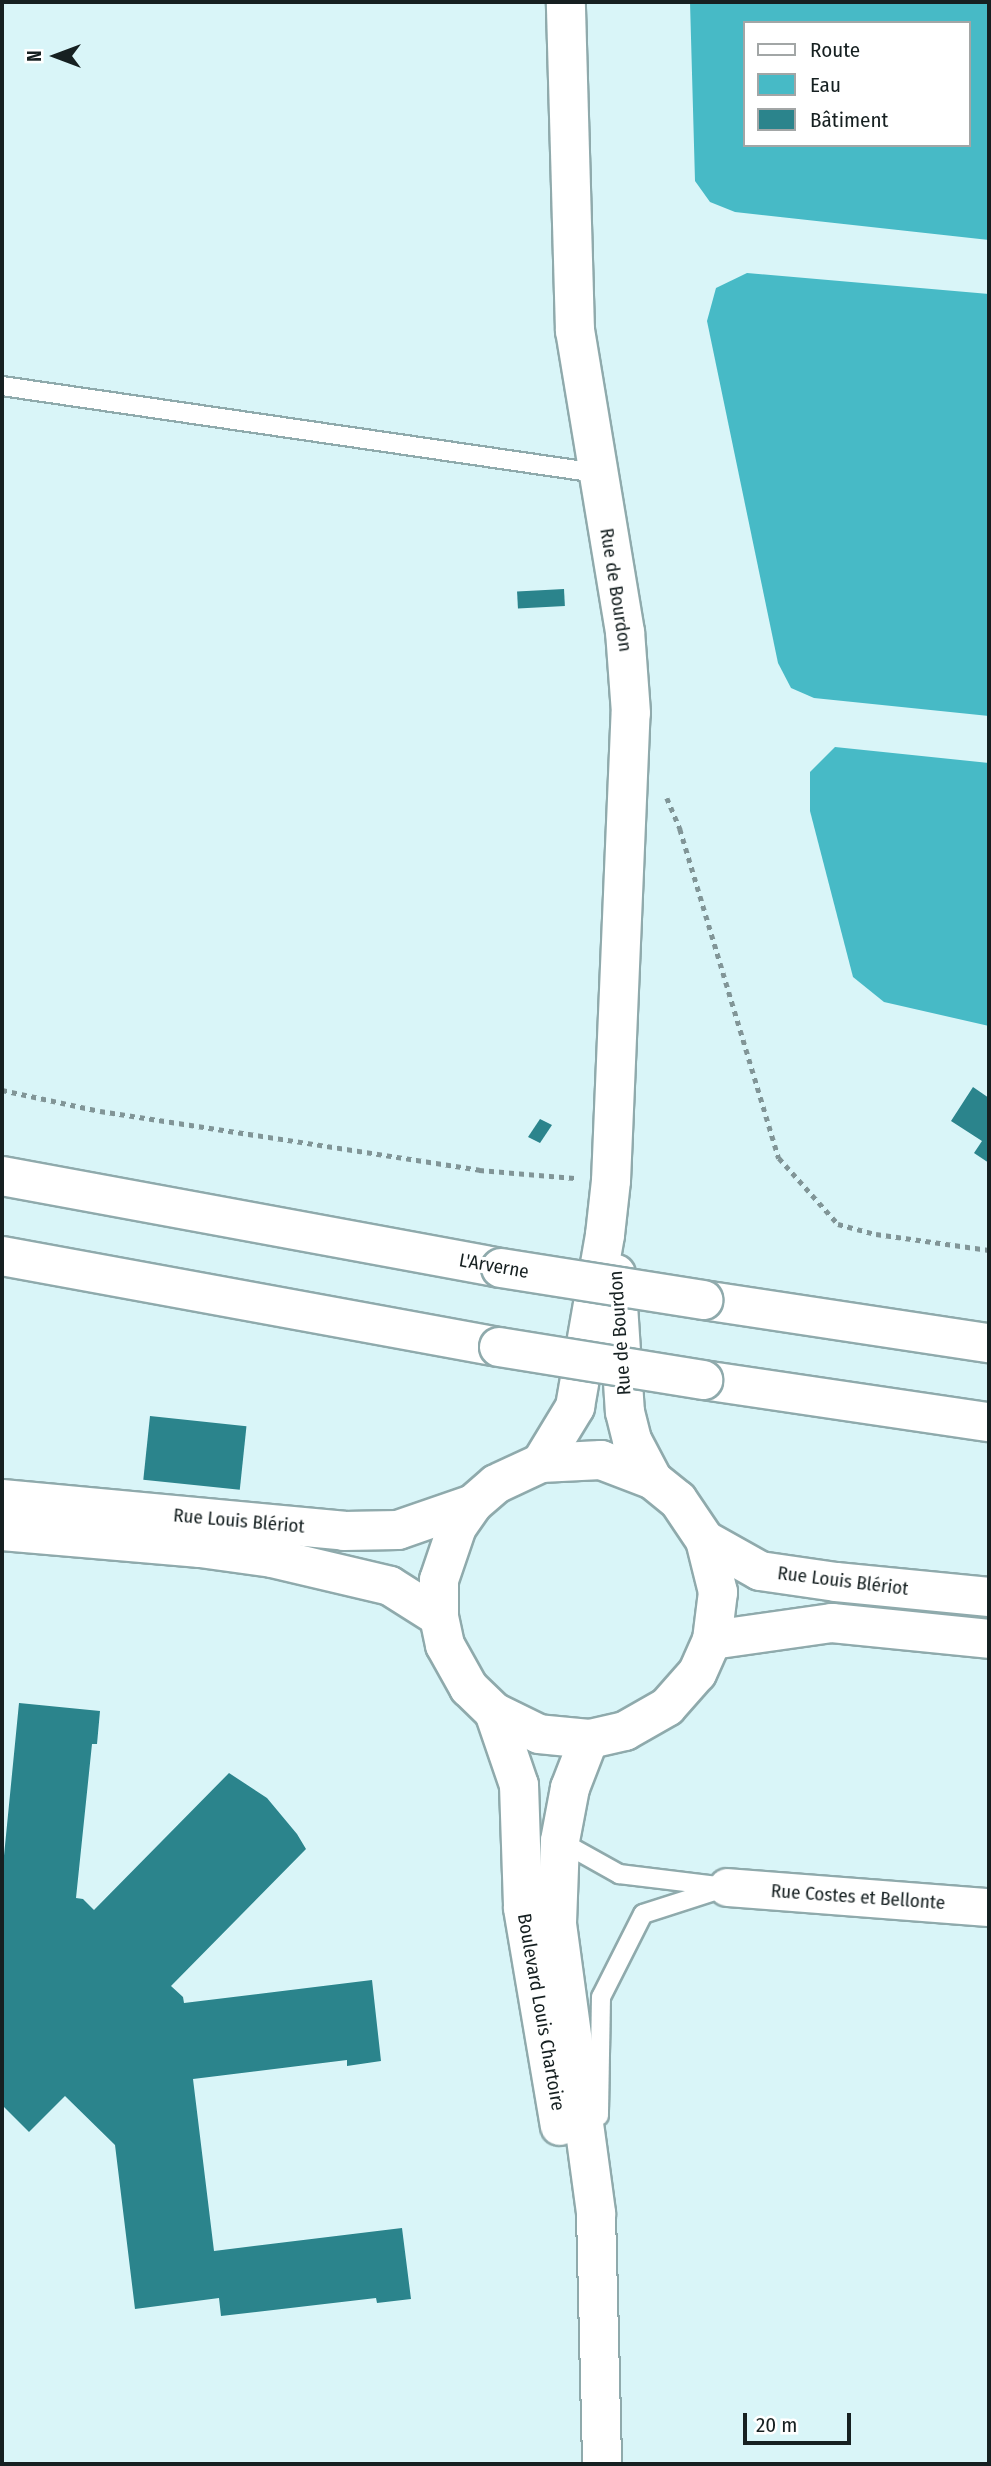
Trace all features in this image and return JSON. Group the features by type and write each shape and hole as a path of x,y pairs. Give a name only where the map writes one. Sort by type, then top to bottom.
{"main road":[{"name":"Rue de Bourdon","path":"541,1463 575,1408 605,1236 611,1181 631,713 625,632 575,331 566,2"},
{"name":"L'Arverne","path":"2,1176 501,1268 989,1343"},
{"name":"Rue de Bourdon","path":"611,1181 625,1412 632,1440 653,1480"},
{"path":"2,1256 499,1347 989,1422"},
{"path":"601,1460 653,1480 678,1500 705,1540 718,1592 712,1640 696,1673 667,1707 625,1731 589,1739 539,1734 494,1712 469,1688 445,1645 439,1618 439,1580 457,1527 473,1504 496,1484 541,1463 601,1460"},
{"name":"Rue Louis Blériot","path":"2,1499 344,1531 398,1530 473,1504"},
{"name":"Rue Louis Blériot","path":"2,1531 272,1558 390,1586 439,1618"},
{"name":"Rue Louis Blériot","path":"705,1540 760,1571 836,1582 989,1597"},
{"path":"712,1640 832,1623 989,1639"},
{"name":"Boulevard Louis Chartoire","path":"494,1712 519,1785 523,1908 547,2057 596,2313"},
{"name":"Boulevard Louis Chartoire","path":"589,1739 570,1788 560,1840 557,1924 596,2214 596,2313 602,2464"}],"street":[{"name":"Rue Costes et Bellonte","path":"727,1887 989,1907"}],"lane":[{"path":"2,386 597,473"},
{"path":"560,1840 619,1874 727,1887"},
{"path":"596,2214 601,1997 643,1913 727,1887"}],"path":[{"path":"663,790 680,829 779,1158 838,1224 876,1234 989,1250"},
{"path":"2,1090 100,1111 479,1170 611,1181"}],"water":[{"path":"690,2 989,2 989,240 735,212 710,202 695,181"},
{"path":"747,273 989,294 989,716 814,698 791,688 778,663 707,321 716,288"},
{"path":"835,747 989,763 989,1026 884,1002 853,977 810,811 810,772"}],"building":[{"path":"564,589 565,606 518,608 517,591"},
{"path":"973,1087 989,1098 989,1163 974,1153 982,1141 951,1121"},
{"path":"540,1119 552,1125 540,1143 528,1137"},
{"path":"150,1416 246,1426 240,1490 143,1480"},
{"path":"19,1703 100,1711 97,1744 92,1744 76,1898 83,1899 94,1910 229,1773 267,1798 297,1834 306,1849 171,1986 183,1997 184,2003 372,1980 381,2061 347,2066 347,2060 193,2079 214,2251 402,2228 411,2299 377,2303 376,2298 221,2316 219,2298 135,2309 115,2145 65,2096 29,2132 2,2105 2,1876"}]}
